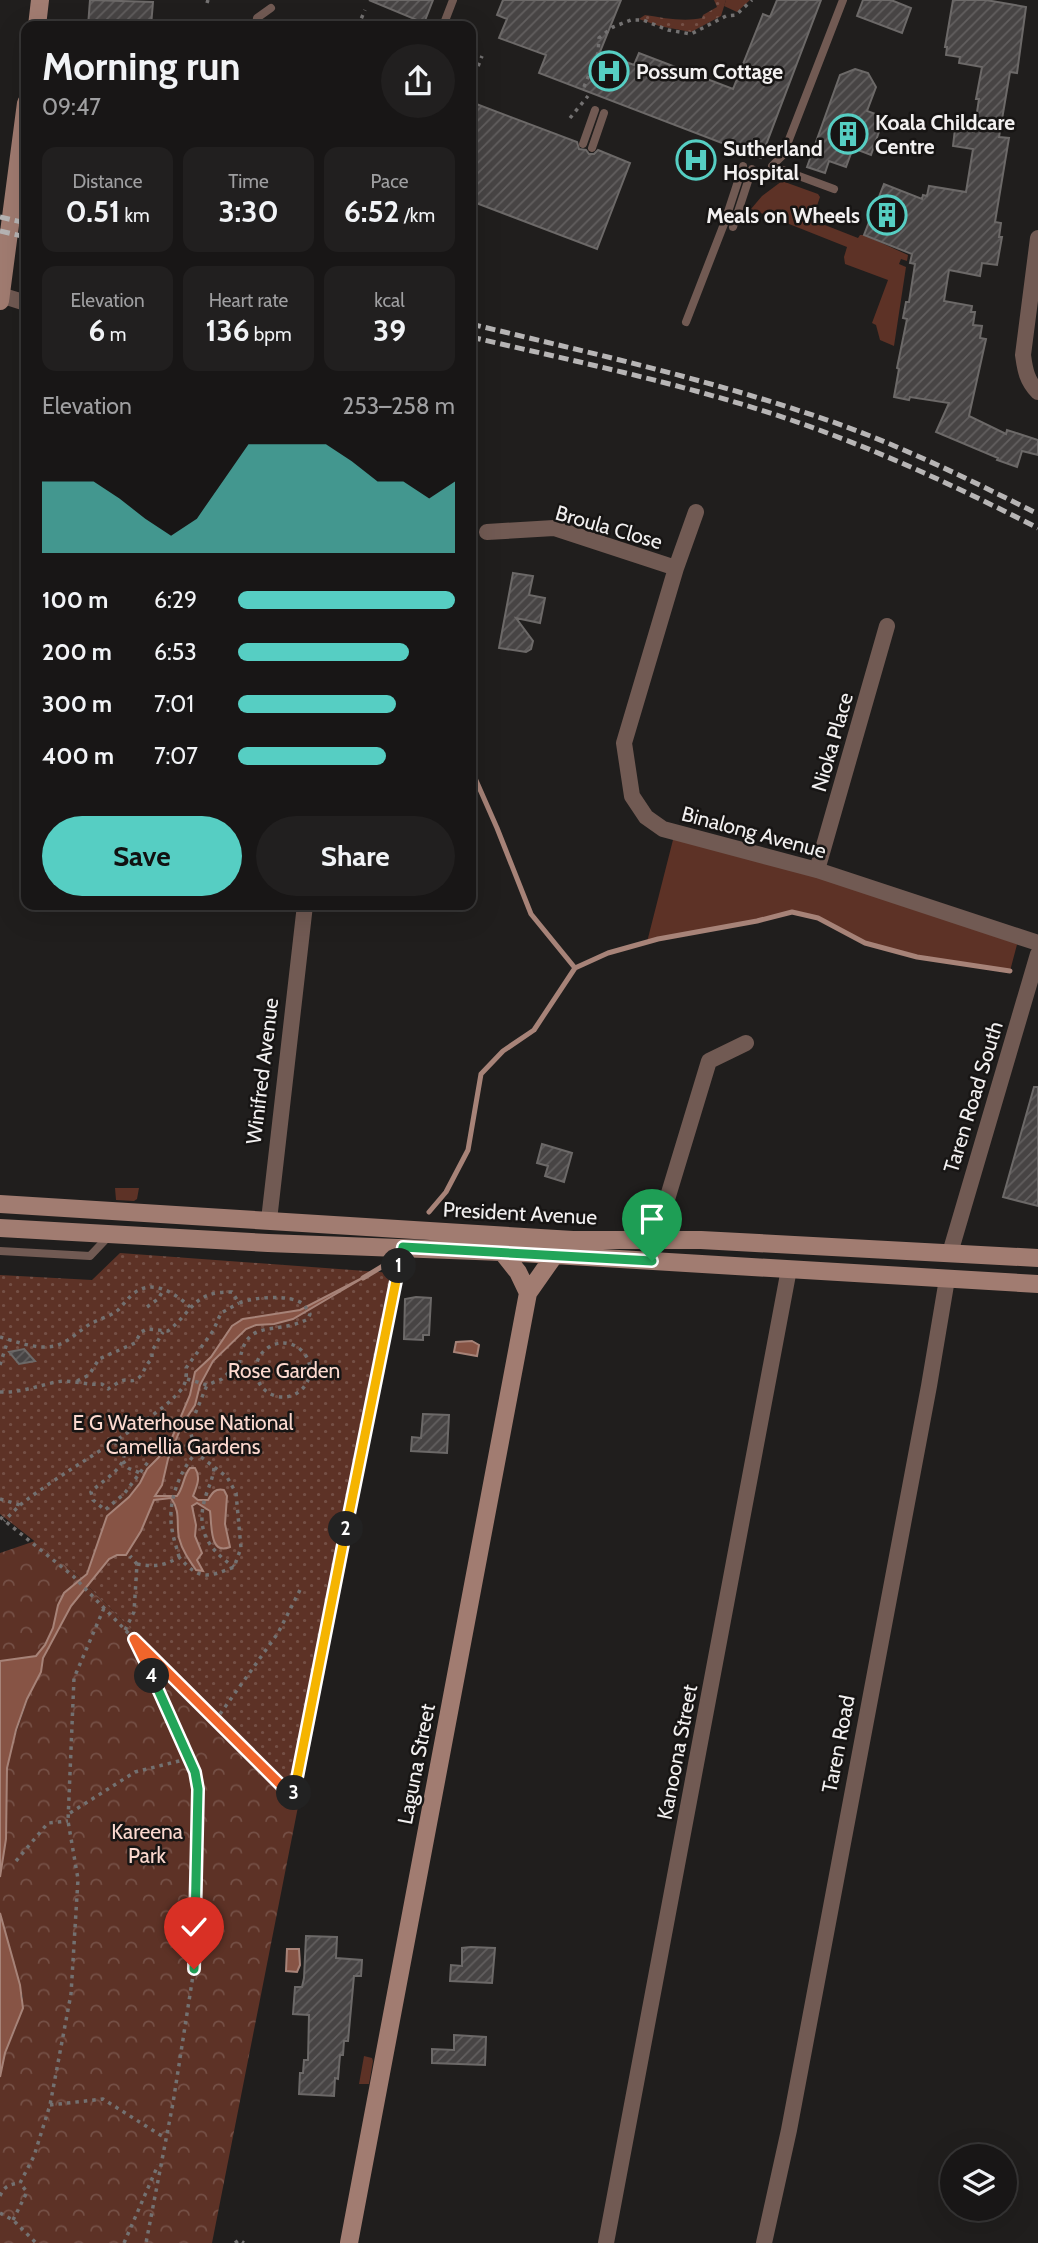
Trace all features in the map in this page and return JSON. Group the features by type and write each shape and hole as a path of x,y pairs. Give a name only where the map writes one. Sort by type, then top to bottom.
{"main road":[{"path":"38,21 40,0"},
{"path":"0,297 21,140"},
{"name":"President Avenue","path":"0,1204 573,1240 655,1239 1038,1258"},
{"name":"Winifred Avenue","path":"268,1243 269,1220"},
{"name":"President Avenue","path":"0,1228 268,1243 502,1252 1038,1284"},
{"path":"652,1261 655,1239"},
{"path":"502,1252 518,1272 528,1293"},
{"name":"Taren Road","path":"947,1279 950,1253"},
{"name":"Laguna Street","path":"349,2243 528,1293 554,1256"}],"street":[{"path":"1038,238 1023,355 1030,384 1038,392"},
{"path":"0,297 21,302"},
{"name":"Binalong Avenue","path":"696,512 676,568 624,743 632,796 646,817 663,829 817,870 1038,943"},
{"name":"Broula Close","path":"487,531 554,528 676,568"},
{"name":"Nioka Place","path":"817,870 887,626"},
{"name":"Winifred Avenue","path":"269,1220 304,910"},
{"name":"Taren Road South","path":"950,1253 1038,954"},
{"path":"655,1239 709,1061 746,1043"},
{"name":"Kanoona Street","path":"606,2243 789,1269"},
{"name":"Taren Road","path":"764,2243 789,2130 947,1279"}],"lane":[{"path":"445,21 453,0"},
{"path":"834,189 772,166 783,155 843,0"},
{"path":"257,21 271,8"},
{"path":"587,146 600,111"},
{"path":"686,322 729,226 747,168"},
{"path":"0,1251 90,1256 110,1234"}],"path":[{"path":"584,88 598,53 599,38 613,27 631,20 643,20 667,30 691,34 726,16 736,15 752,0"},
{"path":"360,21 365,10"},
{"path":"476,72 482,56"},
{"path":"570,118 588,96"},
{"path":"239,1367 240,1352 248,1337 265,1328 284,1328 307,1319 310,1314 303,1304 266,1297 239,1303 221,1313 214,1331 186,1368 187,1379 181,1391 155,1413 44,1486 2,1519 73,1576 293,1797 403,1247"},
{"path":"0,1337 40,1346 57,1346 94,1321 107,1318 135,1292 147,1288 164,1289 190,1307"},
{"path":"147,1307 158,1299 164,1289"},
{"path":"77,1381 89,1375 99,1359 135,1343 141,1332 147,1329 168,1331 200,1298 219,1292 232,1292 239,1303"},
{"path":"0,1392 77,1381 102,1384 107,1391 116,1383 139,1378 152,1359 152,1351 163,1332"},
{"path":"0,1364 9,1339"},
{"path":"283,1343 300,1348 310,1362 311,1371 305,1387 290,1396 281,1397 264,1389 259,1382 257,1368 260,1355 267,1348 283,1343"},
{"path":"187,1379 207,1385 222,1379 230,1370 239,1367 257,1368"},
{"path":"196,1454 185,1465 175,1491 171,1526 179,1557 193,1573 212,1576 234,1567 242,1548 236,1493 227,1477 196,1454 191,1434 193,1419 207,1385"},
{"path":"114,1442 123,1448 123,1461 113,1474 91,1492 93,1500 104,1510 124,1494 148,1462"},
{"path":"123,1461 128,1468 139,1473"},
{"path":"215,1467 202,1512 202,1529 210,1547 234,1567"},
{"path":"0,1499 20,1505"},
{"path":"130,1556 137,1564 149,1566 167,1564 179,1557"},
{"path":"125,1630 134,1612 137,1564"},
{"path":"215,1721 278,1633 301,1588"},
{"path":"20,2183 34,2156 50,2105 71,1994 78,1878 68,1821 74,1678 104,1608"},
{"path":"134,1639 191,1758 198,1789 194,1969 146,2243"},
{"path":"70,1814 135,1772 191,1758"},
{"path":"16,1861 48,1823 68,1821"},
{"path":"50,2105 103,2099 166,2138"},
{"path":"124,2243 161,2159"},
{"path":"0,2196 3,2189 10,2184 20,2183"},
{"path":"13,2220 27,2192 20,2183"},
{"path":"0,2213 13,2220 36,2243"},
{"path":"235,2243 239,2240 244,2243"}],"green space":[{"path":"714,0 726,0 721,16 691,32 639,19 645,15 681,20 702,18 717,7"},
{"path":"726,0 750,0 737,12 724,6"},
{"path":"782,181 818,194 820,197 812,220 858,238 864,235 908,255 907,261 901,259 899,264 906,267 894,346 880,340 876,325 872,323 888,280 845,264 847,247 751,209 762,196"},
{"path":"675,832 1019,937 1010,971 917,957 865,943 818,918 792,912 647,942"},
{"path":"115,1188 139,1188 137,1199 116,1200"},
{"name":"E G Waterhouse National Camellia Gardens","path":"120,1253 393,1273 291,1788 75,1573 0,1514 0,1275 92,1280"},
{"name":"Kareena Park","path":"393,1273 403,1274 212,2243 0,2243 0,2077 5,2053 17,2026 23,1997 0,1913 0,1877 6,1839 7,1768 10,1751 31,1690 38,1656 0,1661 0,1553 35,1541 75,1573 291,1788"},
{"path":"364,2056 372,2058 373,2061 369,2084 359,2084"}],"shaded area":[{"path":"368,1275 293,1319 246,1329 213,1361 200,1385 195,1405 182,1425 168,1459 162,1485 155,1496 177,1496 188,1471 195,1468 198,1478 193,1496 198,1500 208,1500 214,1492 224,1490 227,1496 225,1524 230,1547 223,1549 215,1543 210,1511 197,1503 192,1506 195,1536 202,1553 197,1560 203,1571 196,1570 180,1542 177,1513 171,1498 154,1500 141,1531 126,1555 109,1559 71,1606 43,1658 41,1672 27,1699 16,1730 7,1768 6,1839 0,1877 0,1661 36,1656 45,1645 64,1593 87,1574 107,1516 129,1497 147,1469 171,1440 190,1395 195,1372 211,1357 232,1326 243,1319 300,1310"},
{"path":"472,1341 479,1345 477,1356 454,1352 456,1342"},
{"path":"0,1913 20,1985 23,2008 5,2053 0,2077"},
{"path":"287,1949 299,1949 300,1965 297,1972 286,1971"}],"building":[{"path":"90,0 153,2 151,21 88,21"},
{"path":"369,0 433,0 425,21"},
{"path":"503,0 621,0 600,52 634,65 639,53 733,89 763,14 770,17 777,0 821,0 761,158 539,73 546,55 499,38 507,19 497,15"},
{"path":"863,0 891,0 911,8 902,33 857,16"},
{"path":"953,0 986,0 1026,7 1017,73 1010,72 999,137 1009,138 995,222 1001,223 999,237 1002,237 997,265 982,263 980,276 949,270 944,301 972,306 971,312 975,312 973,325 982,326 980,338 986,339 969,416 1006,434 1007,430 1038,440 1038,455 1022,451 1017,467 936,432 949,403 894,397 907,319 903,318 906,302 909,302 915,264 910,263 912,254 864,235 884,184 922,199 923,195 927,196 929,186 966,192 973,149 953,146 955,129 974,132 982,67 959,63 960,57 946,55"},
{"name":"Koala Childcare Centre","path":"855,69 868,73 876,87 867,111 884,117 871,155 853,148 846,167 829,161 825,173 807,167 840,75"},
{"path":"476,104 577,142 579,149 586,150 589,154 598,150 630,163 597,249 476,203"},
{"path":"513,573 533,576 529,595 545,598 540,623 516,618 533,641 531,649 526,652 499,648"},
{"path":"1034,1087 1038,1087 1038,1206 1003,1197"},
{"path":"542,1144 572,1153 564,1182 545,1176 548,1166 537,1163"},
{"path":"431,1298 429,1335 423,1335 423,1340 404,1339 405,1299"},
{"path":"24,1349 35,1361 19,1364 9,1352"},
{"path":"423,1414 449,1415 447,1453 411,1451 412,1437 421,1438"},
{"path":"306,1936 337,1937 336,1958 362,1960 361,1976 354,1976 348,2041 344,2041 343,2055 340,2055 334,2096 299,2094 300,2073 303,2073 304,2060 308,2060 309,2015 293,2014 295,1987 302,1987 304,1978"},
{"path":"462,1948 495,1948 492,1983 450,1981 451,1965 462,1966"},
{"path":"454,2035 486,2037 485,2065 432,2063 432,2049 454,2050"}],"waterway":[{"path":"476,780 531,914 575,968"},
{"path":"429,1212 446,1192 468,1150 481,1074 503,1051 534,1030 575,968 608,953 658,939 792,912 818,918 865,943 917,957 1010,971"},
{"path":"363,1278 393,1260"}],"railway":[{"path":"0,217 21,222"},
{"path":"0,231 21,236"},
{"path":"476,325 696,380 786,406 910,452 1038,514"},
{"path":"476,338 697,391 786,418 909,466 1038,528"}],"place":[{"name":"Possum Cottage","path":"609,71"},
{"name":"Koala Childcare Centre","path":"848,134"},
{"name":"Sutherland Hospital","path":"696,160"},
{"name":"Meals on Wheels","path":"887,215"}],"route":[{"path":"194,1969 198,1789 195,1772 191,1758 134,1639 293,1797 403,1247 652,1261"}],"park label":[{"name":"Rose Garden","path":"284,1370"}]}
